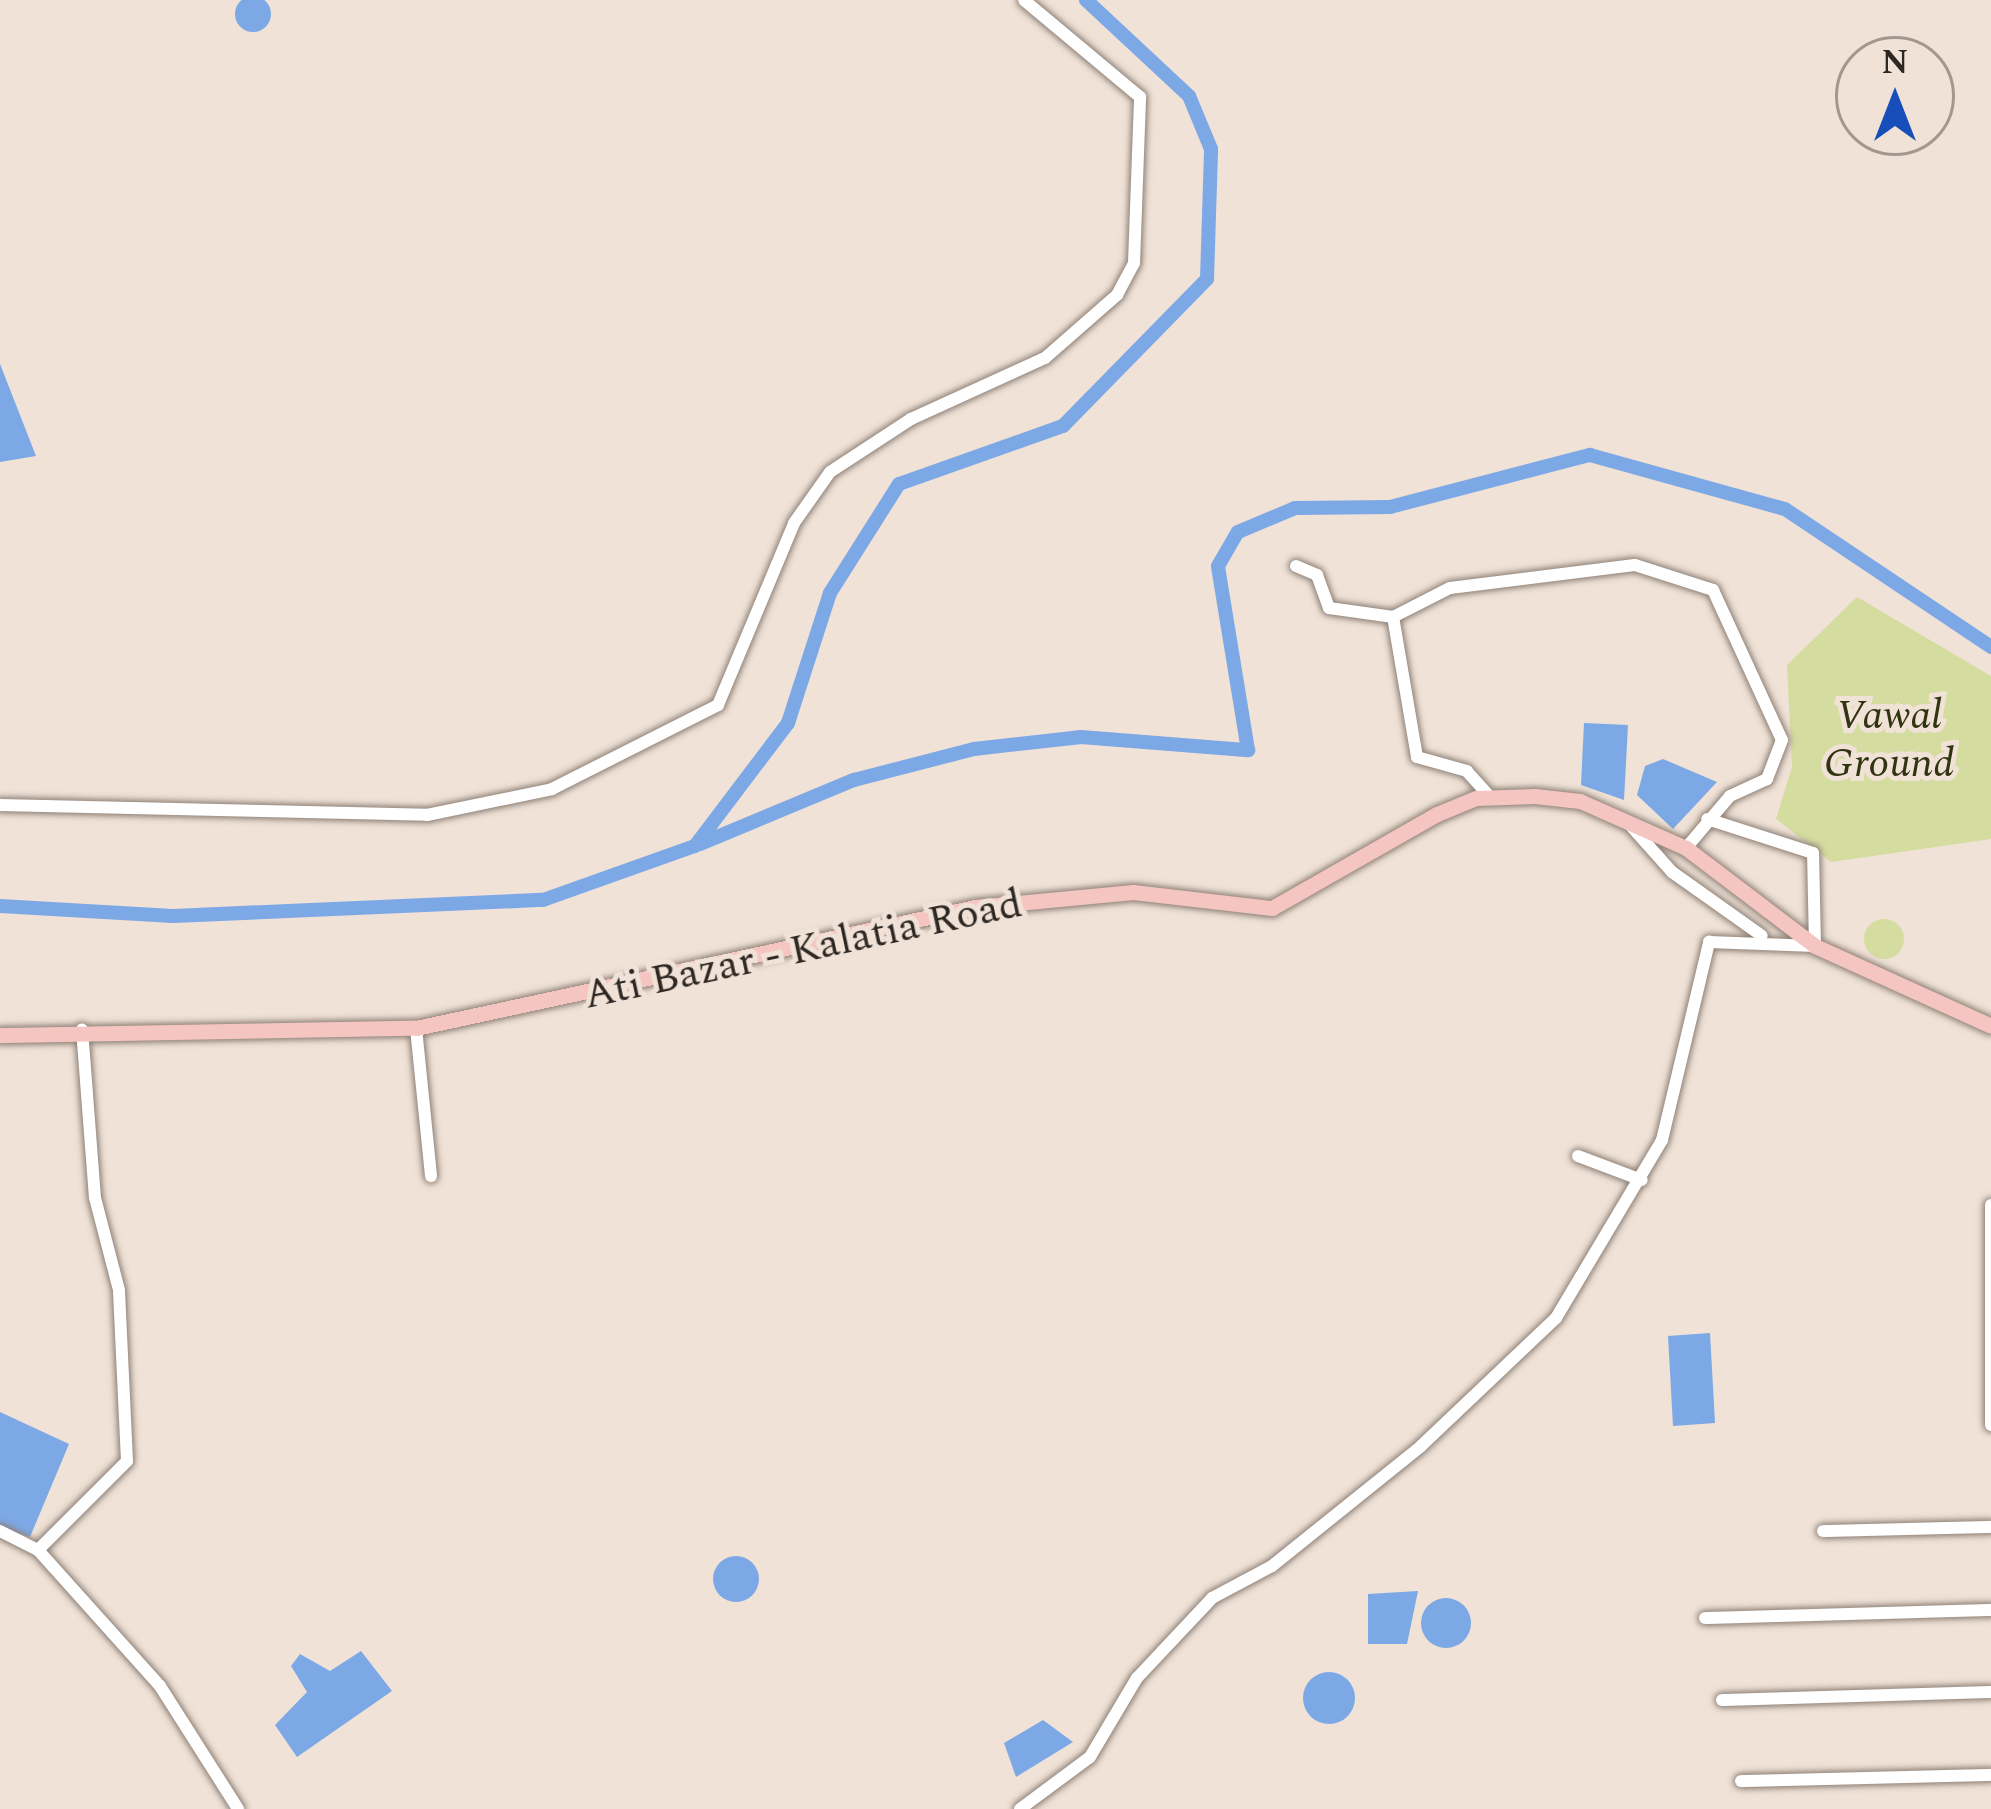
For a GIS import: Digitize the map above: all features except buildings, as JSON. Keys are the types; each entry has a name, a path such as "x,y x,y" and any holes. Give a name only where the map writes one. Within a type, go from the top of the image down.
{"main road":[{"name":"Ati Bazar - Kalatia Road","path":"0,1035 82,1029 416,1028 975,907 1133,892 1272,908 1437,814 1492,798 1580,801 1623,817 1686,848 1703,868 1815,946"},
{"path":"1815,946 1991,1026"}],"street":[{"path":"0,805 427,815 552,789 718,705 794,523 830,472 911,419 1045,358 1117,295 1134,262 1140,97 1024,0"},
{"path":"1296,566 1317,575 1329,608 1393,617 1450,588 1527,573 1635,565 1713,590 1782,740 1767,779 1707,819 1686,848"},
{"path":"1393,617 1417,757 1467,770 1492,798"},
{"path":"1623,817 1672,872 1738,923 1771,940"},
{"path":"1028,1807 1090,1757 1137,1678 1212,1598 1272,1566 1506,1376 1642,1180 1662,1140 1709,942 1771,940 1815,946 1813,853 1707,819"},
{"path":"416,1028 431,1176"},
{"path":"38,1550 127,1461 119,1290 95,1198 82,1029"},
{"path":"1578,1156 1642,1180"},
{"path":"1991,1205 1991,1425"},
{"path":"1823,1532 1991,1527"},
{"path":"0,1531 38,1550 160,1686 238,1809"},
{"path":"1706,1618 1991,1610"},
{"path":"1722,1700 1991,1692"},
{"path":"1741,1781 1991,1775"}],"green space":[{"name":"Vawal Ground","path":"1857,597 1991,676 1991,839 1831,862 1776,819 1792,767 1787,665"},
{"path":"1884,919 1898,925 1904,939 1898,953 1884,959 1870,953 1864,939 1870,925"}],"water":[{"path":"253,-4 266,1 271,14 266,27 253,32 240,27 235,14 240,1"},
{"path":"0,364 36,456 0,462"},
{"path":"1584,723 1628,725 1624,800 1581,785"},
{"path":"1663,759 1717,782 1673,829 1637,795 1645,766"},
{"path":"1710,1333 1715,1423 1673,1426 1668,1336"},
{"path":"0,1412 69,1444 30,1537 0,1527"},
{"path":"736,1556 752,1563 759,1579 752,1595 736,1602 720,1595 713,1579 720,1563"},
{"path":"1418,1591 1407,1644 1368,1644 1368,1594"},
{"path":"1446,1598 1464,1605 1471,1623 1464,1641 1446,1648 1428,1641 1421,1623 1428,1605"},
{"path":"361,1651 392,1691 297,1757 275,1725 307,1692 291,1666 300,1654 330,1671"},
{"path":"1329,1672 1348,1679 1355,1698 1348,1717 1329,1724 1310,1717 1303,1698 1310,1679"},
{"path":"1043,1720 1073,1742 1016,1777 1004,1743"}],"waterway":[{"path":"0,906 173,916 543,900 695,846 788,723 830,593 899,484 1063,426 1207,279 1211,149 1189,96 1086,0"},
{"path":"700,844 854,780 974,749 1081,737 1248,750 1218,566 1238,532 1295,508 1390,507 1590,455 1785,509 1991,647"}]}
